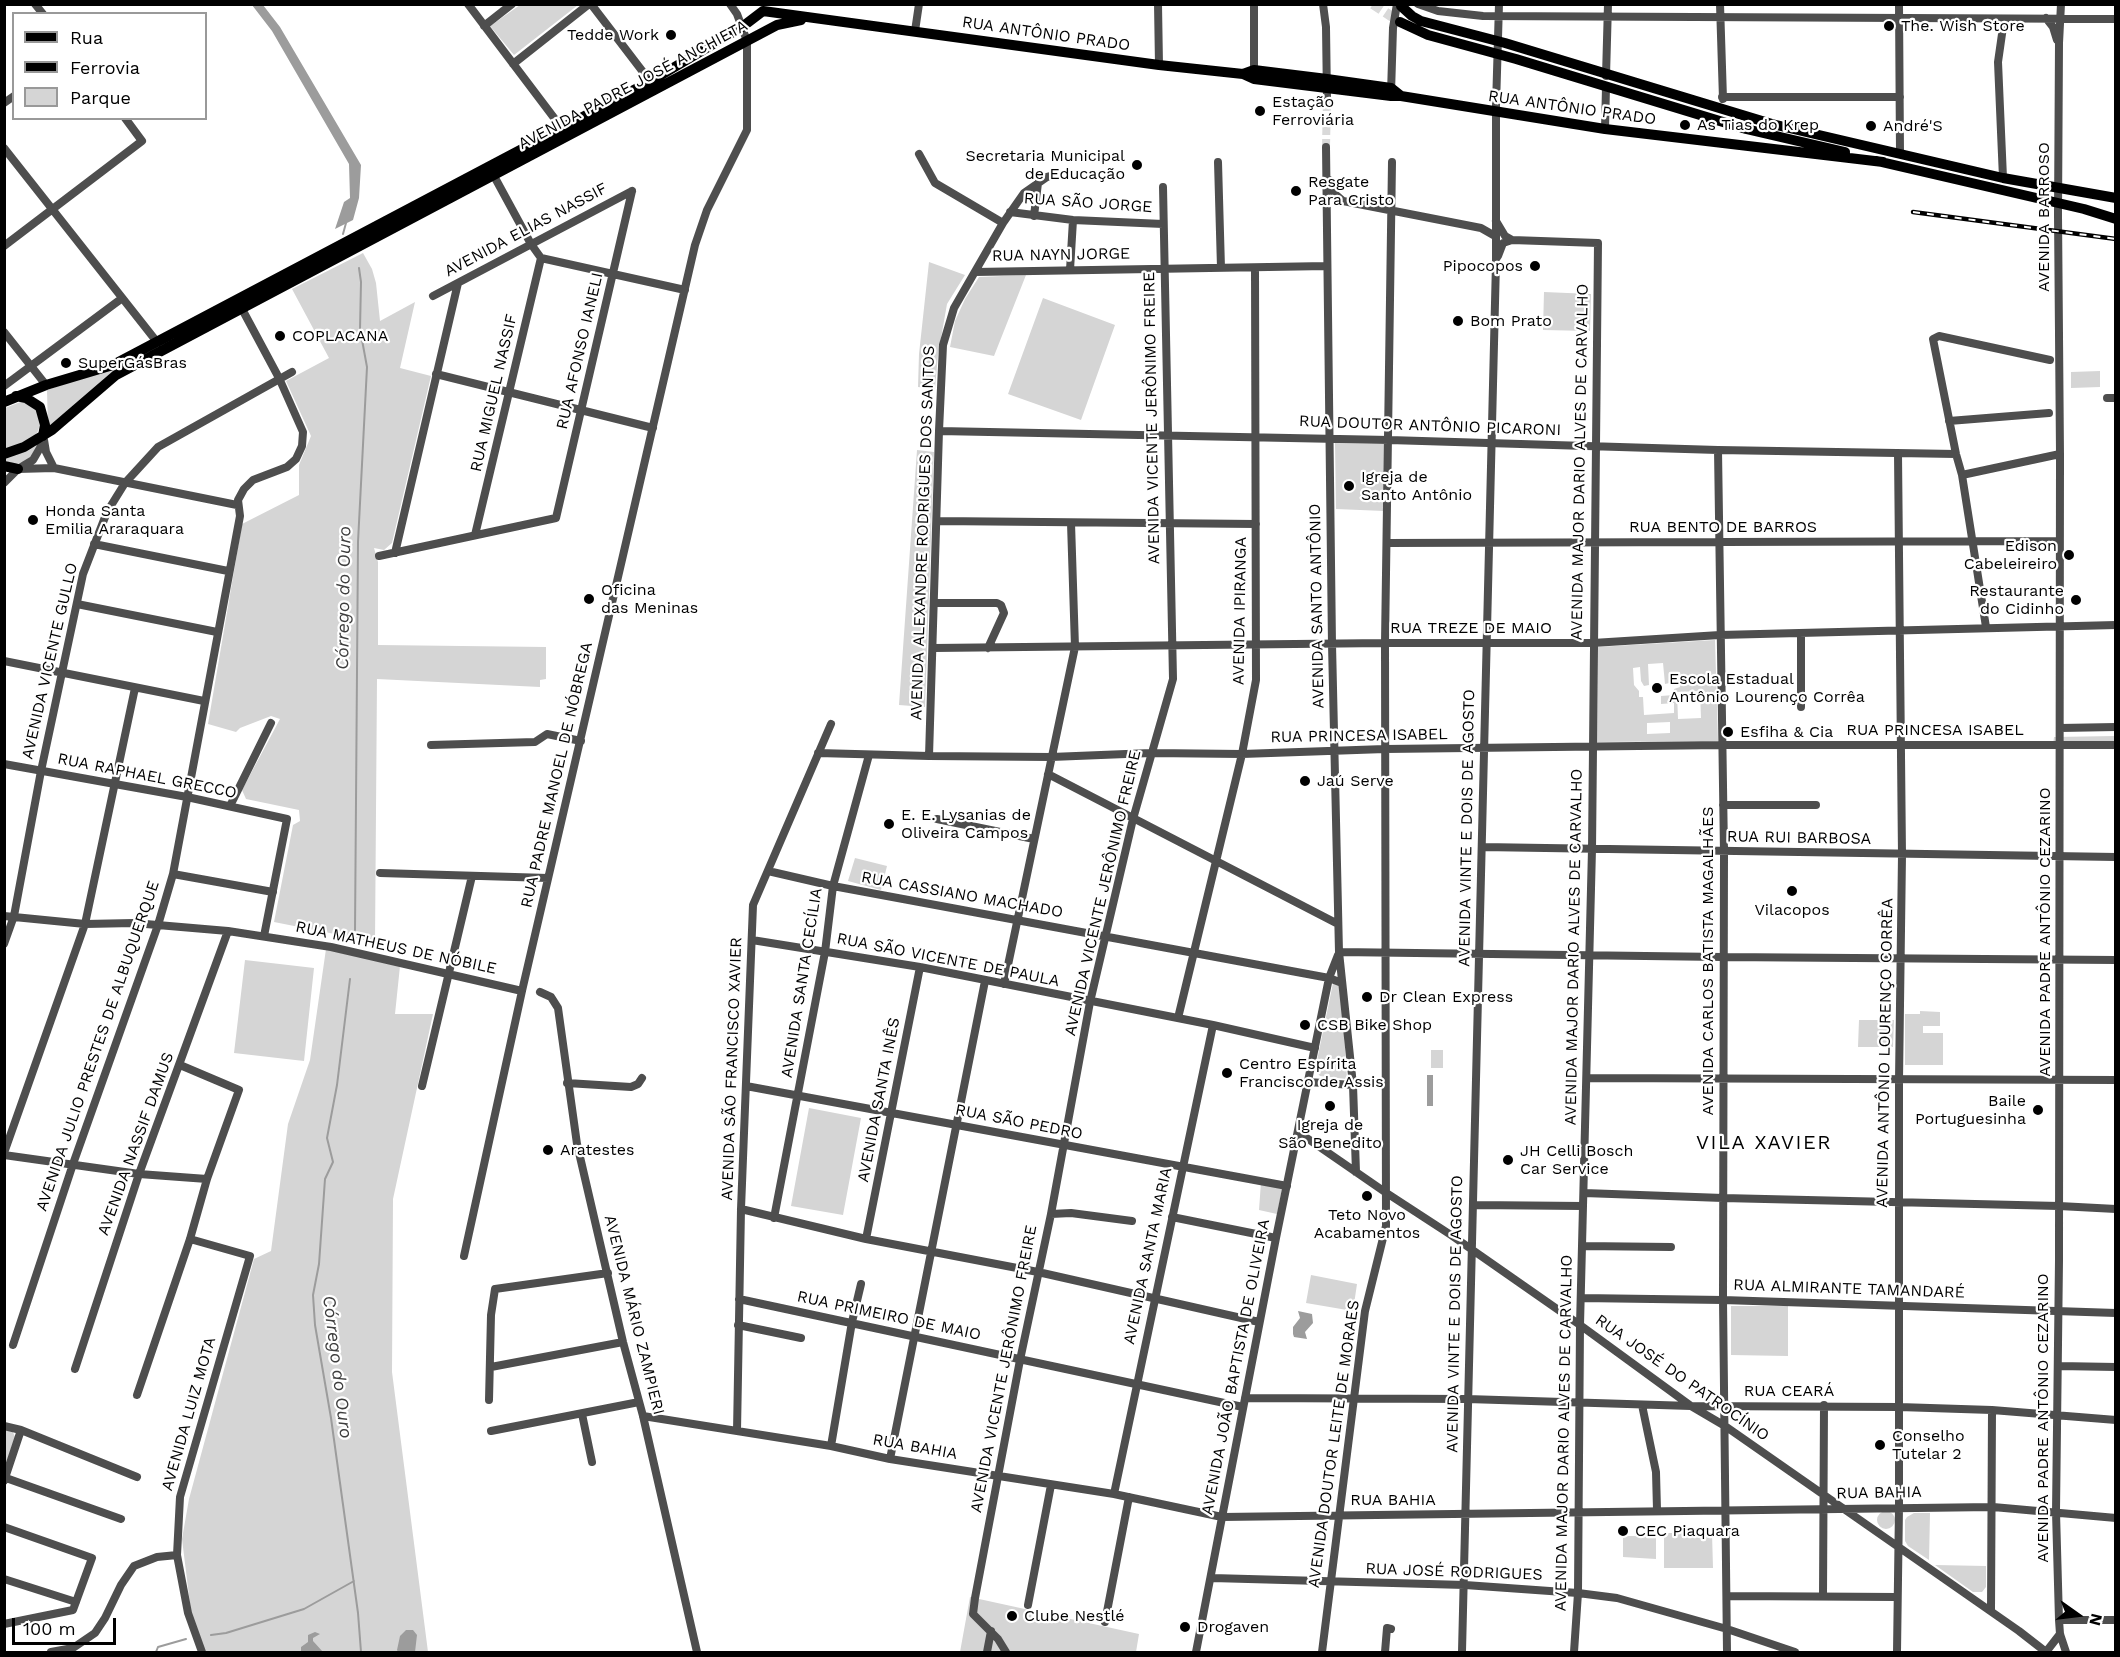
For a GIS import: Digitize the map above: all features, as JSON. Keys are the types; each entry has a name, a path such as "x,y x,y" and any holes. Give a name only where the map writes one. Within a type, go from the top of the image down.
{"main road":[{"path":"1399,5 1421,21 1504,43 1746,129 2084,209 2115,219"},
{"name":"AVENIDA PADRE JOSÉ ANCHIETA","path":"653,85 742,27 766,8 810,18"},
{"name":"AVENIDA PADRE JOSÉ ANCHIETA","path":"4,402 46,385 113,365 565,133 653,85 777,25 810,18"},
{"name":"RUA ANTÔNIO PRADO","path":"810,18 1159,65 1250,74 1327,89 1394,93 1605,129 1883,162"},
{"path":"1400,22 1428,35 1731,113 2002,178 2115,198"},
{"name":"AVENIDA PADRE JOSÉ ANCHIETA","path":"4,454 24,447 43,436 117,375 494,176 565,133"},
{"path":"43,436 46,385"},
{"path":"16,396 36,403 43,413"},
{"path":"4,466 18,469"}],"street":[{"path":"468,4 565,133"},
{"path":"484,26 512,4"},
{"path":"513,64 590,4 653,85"},
{"path":"730,4 737,14"},
{"path":"737,4 737,14"},
{"path":"915,31 919,4"},
{"path":"1158,4 1159,65"},
{"path":"1250,74 1254,4"},
{"path":"1323,4 1326,27 1327,89"},
{"path":"1418,4 1422,7 1457,15 1899,20 2115,19"},
{"name":"AVENIDA VINTE E DOIS DE AGOSTO","path":"1462,1653 1496,262 1496,106 1499,4"},
{"path":"1605,129 1608,4"},
{"path":"1720,4 1722,97 1731,113"},
{"path":"1899,4 1900,153"},
{"name":"AVENIDA BARROSO","path":"2059,391 2061,4"},
{"path":"1394,93 1393,28 1399,5"},
{"name":"RUA PADRE MANOEL DE NÓBREGA","path":"464,1256 522,991 695,245 707,210 747,130 747,41 737,14"},
{"name":"AVENIDA BARROSO","path":"2046,18 2053,27 2059,43"},
{"path":"2002,178 1998,62 2004,20"},
{"path":"1722,97 1900,97"},
{"path":"4,246 142,141 126,120"},
{"name":"AVENIDA SANTO ANTÔNIO","path":"1326,147 1338,924 1353,1085 1356,1172"},
{"path":"4,148 157,342"},
{"path":"919,154 935,183 1003,223"},
{"path":"1218,162 1221,268"},
{"name":"AVENIDA DOUTOR LEITE DE MORAES","path":"1322,1653 1365,1311 1386,1226 1385,643 1392,162"},
{"name":"AVENIDA ALEXANDRE RODRIGUES DOS SANTOS","path":"929,756 943,345 954,308 1010,212 1024,193 1047,177 1059,174"},
{"path":"1327,174 1335,194 1343,201"},
{"path":"494,176 541,258 685,290"},
{"path":"1034,216 1038,183"},
{"name":"AVENIDA VICENTE JERÔNIMO FREIRE","path":"991,1631 973,1614 1020,1360 1051,1214 1090,1002 1133,819 1173,679 1162,188"},
{"name":"AVENIDA ELIAS NASSIF","path":"433,296 632,191"},
{"name":"RUA AFONSO IANELI","path":"475,535 556,518 632,191"},
{"path":"1327,206 1332,202 1343,201 1481,228 1495,236"},
{"name":"RUA SÃO JORGE","path":"1010,212 1073,220 1163,224"},
{"path":"1070,270 1073,220"},
{"path":"1481,228 1496,221 1505,236 1512,240"},
{"path":"1496,262 1503,243 1512,240"},
{"name":"AVENIDA MAJOR DARIO ALVES DE CARVALHO","path":"1512,240 1598,243 1592,849 1580,1325 1578,1593 1574,1653"},
{"name":"RUA MIGUEL NASSIF","path":"475,535 541,258"},
{"name":"RUA NAYN JORGE","path":"975,272 1327,266"},
{"name":"AVENIDA IPIRANGA","path":"1178,1018 1242,754 1256,680 1255,268"},
{"path":"395,553 458,283"},
{"path":"4,386 121,299"},
{"path":"18,469 54,468 237,505 240,494 253,480 288,467 296,459 300,453 303,432 279,378 242,309"},
{"path":"4,332 46,385"},
{"path":"1986,627 1962,475 1933,339 1939,336 2050,360"},
{"name":"AVENIDA VICENTE GULLO","path":"4,944 82,574 107,512 125,483 158,447 292,372"},
{"path":"436,374 653,429"},
{"name":"AVENIDA PADRE ANTÔNIO CEZARINO","path":"2059,391 2060,1080 2056,1512 2058,1620 2066,1653"},
{"path":"1949,421 2049,414"},
{"name":"RUA DOUTOR ANTÔNIO PICARONI","path":"939,430 1956,454"},
{"path":"43,436 46,452 54,468"},
{"path":"4,483 18,469 33,460 43,436"},
{"name":"AVENIDA CARLOS BATISTA MAGALHÃES","path":"1718,450 1724,852 1723,1300 1727,1653"},
{"name":"AVENIDA ANTÔNIO LOURENÇO CORRÊA","path":"1897,1653 1902,855 1898,454"},
{"path":"1962,475 2060,454"},
{"name":"AVENIDA JULIO PRESTES DE ALBUQUERQUE","path":"13,1345 72,1164 158,925 173,874 240,516 237,505"},
{"path":"937,521 1256,524"},
{"path":"1004,984 1075,647 1071,523"},
{"path":"379,556 475,535"},
{"name":"RUA BENTO DE BARROS","path":"1387,543 2060,541"},
{"path":"94,543 228,571"},
{"path":"934,603 996,603 1001,605 1004,613 988,648"},
{"path":"77,604 217,632"},
{"name":"RUA TREZE DE MAIO","path":"934,648 1593,643 1720,635 1986,627 2115,626"},
{"path":"1801,633 1801,706"},
{"path":"4,661 204,701"},
{"path":"135,688 85,924 4,1154 139,1174 207,1179"},
{"path":"230,806 270,723"},
{"name":"AVENIDA SÃO FRANCISCO XAVIER","path":"736,1431 741,1209 753,905 831,724"},
{"path":"2060,728 2115,727"},
{"path":"431,745 535,742 547,734 581,741"},
{"name":"RUA PRINCESA ISABEL","path":"819,753 1052,757 1151,753 1242,754 1385,749 1723,745 2115,745"},
{"name":"AVENIDA SANTA CECÍLIA","path":"774,1218 825,952 833,886 869,755"},
{"name":"RUA RAPHAEL GRECCO","path":"4,764 115,786 187,797 284,818 288,821 273,892"},
{"path":"1048,774 1338,924"},
{"path":"1723,805 1816,805"},
{"path":"937,819 1034,839"},
{"name":"RUA RUI BARBOSA","path":"1482,847 2115,857"},
{"name":"RUA CASSIANO MACHADO","path":"768,871 833,886 1329,978 1342,983"},
{"path":"380,873 548,878"},
{"path":"173,874 273,892 264,936"},
{"path":"422,1086 472,876"},
{"name":"RUA MATHEUS DE NÓBILE","path":"9,916 85,924 158,925 264,936 332,947 522,991"},
{"name":"AVENIDA NASSIF DAMUS","path":"75,1369 139,1174 228,931"},
{"name":"RUA SÃO VICENTE DE PAULA","path":"752,940 920,967 1213,1025 1315,1048"},
{"path":"1339,952 2115,960"},
{"name":"AVENIDA JOÃO BAPTISTA DE OLIVEIRA","path":"1196,1653 1259,1322 1329,978 1339,952"},
{"name":"AVENIDA SANTA INÊS","path":"866,1239 920,967"},
{"path":"890,1459 985,981"},
{"name":"AVENIDA MÁRIO ZAMPIERI","path":"540,992 551,997 558,1008 577,1144 623,1342 643,1416 697,1653"},
{"name":"AVENIDA SANTA MARIA","path":"1114,1494 1213,1025"},
{"path":"137,1395 190,1239 207,1179 239,1090 180,1065"},
{"path":"567,1083 631,1087 638,1084 642,1078"},
{"path":"1587,1078 2115,1080"},
{"path":"1308,1082 1353,1085"},
{"name":"RUA SÃO PEDRO","path":"746,1086 1287,1186"},
{"name":"RUA JOSÉ DO PATROCÍNIO","path":"1298,1132 1471,1249 1691,1406 1725,1426 1991,1611 2046,1652"},
{"path":"1584,1193 2115,1209"},
{"path":"1053,1202 1071,1213"},
{"path":"1473,1205 1583,1206"},
{"path":"741,1209 866,1239 1038,1272 1259,1322"},
{"path":"1051,1214 1071,1213 1132,1221"},
{"path":"1172,1217 1276,1238"},
{"name":"AVENIDA LUIZ MOTA","path":"190,1239 250,1256 180,1497 177,1555 188,1613 202,1653"},
{"path":"1582,1245 1671,1247"},
{"path":"489,1400 491,1315 495,1289 608,1273"},
{"path":"831,1446 852,1322 861,1284"},
{"name":"RUA ALMIRANTE TAMANDARÉ","path":"1581,1298 1723,1300 2115,1313"},
{"name":"RUA PRIMEIRO DE MAIO","path":"739,1299 914,1335 1020,1360 1244,1402"},
{"path":"738,1325 801,1338"},
{"path":"491,1367 623,1342"},
{"path":"2058,1366 2115,1367"},
{"name":"RUA CEARÁ","path":"1244,1402 1467,1399 1691,1406 1824,1405 1992,1410 2115,1420"},
{"path":"491,1431 639,1402"},
{"path":"1642,1405 1656,1473 1657,1510"},
{"path":"1822,1596 1824,1405"},
{"path":"1991,1611 1992,1410"},
{"path":"582,1414 592,1462"},
{"name":"RUA BAHIA","path":"643,1416 831,1446 890,1459 1114,1494 1222,1517 1993,1507 2115,1518"},
{"path":"4,1426 21,1430 137,1478"},
{"path":"21,1430 5,1480 121,1518"},
{"path":"1028,1605 1051,1485"},
{"path":"1105,1622 1129,1497"},
{"path":"4,1527 92,1558 73,1610 4,1624"},
{"path":"51,1653 73,1648 95,1633 105,1618 120,1585 134,1566 157,1557 177,1555"},
{"name":"RUA JOSÉ RODRIGUES","path":"1212,1578 1465,1586 1578,1593 1617,1598 1727,1629 1795,1653"},
{"path":"4,1579 76,1602"},
{"path":"1728,1596 1897,1597"},
{"path":"2058,1620 2115,1620"},
{"path":"1385,1653 1387,1628 1391,1629"},
{"path":"987,1653 991,1631"},
{"path":"991,1631 1006,1653"},
{"path":"2040,1653 2046,1652 2060,1634"}],"green space":[{"path":"520,5 578,5 514,55 490,26"},
{"path":"363,253 372,269 376,283 380,321 415,302 400,368 431,376 392,543 384,550 374,548 378,562 378,645 546,647 546,679 540,680 540,687 377,679 375,942 274,922 293,825 300,821 299,810 246,799 242,790 280,719 271,716 240,728 236,732 208,724 242,524 299,495 299,465 311,436 286,381 329,358 292,289"},
{"path":"929,262 965,275 947,304 935,389 918,387 919,354"},
{"path":"1026,275 994,356 950,347 955,321 979,277"},
{"path":"1544,292 1591,294 1590,331 1543,330"},
{"path":"1043,298 1115,325 1081,420 1008,394"},
{"path":"121,365 125,368 48,429 47,390"},
{"path":"2100,371 2100,387 2071,388 2071,372"},
{"path":"23,401 37,410 40,424 38,431 34,437 5,450 5,408"},
{"path":"1335,443 1385,444 1384,511 1336,509"},
{"path":"38,445 31,457 24,462 15,464 4,459"},
{"path":"917,450 934,452 925,707 899,705"},
{"path":"1715,640 1718,741 1597,742 1598,647","holes":["1663,663 1665,684 1678,681 1680,687 1674,689 1674,695 1661,696 1661,704 1674,703 1674,713 1644,715 1643,697 1639,697 1639,691 1634,685 1633,668 1640,667 1641,681 1644,686 1649,685 1648,664","1700,691 1701,718 1678,719 1677,692","1670,722 1670,733 1647,734 1647,723"]},
{"path":"2115,736 2115,746 2053,745 2054,737"},
{"path":"855,858 887,866 881,890 848,881"},
{"path":"326,949 400,966 395,1014 433,1014 393,1199 392,1372 428,1652 205,1652 191,1612 182,1539 189,1499 254,1259 271,1251 288,1124 310,1060"},
{"path":"245,960 314,968 304,1061 234,1053"},
{"path":"1333,983 1341,985 1347,1079 1320,1076 1315,1070"},
{"path":"1920,1011 1940,1012 1940,1026 1923,1026 1923,1033 1943,1033 1943,1065 1905,1065 1905,1014 1920,1014"},
{"path":"1859,1020 1894,1020 1893,1047 1858,1047"},
{"path":"1431,1050 1443,1050 1443,1068 1431,1068"},
{"path":"809,1108 861,1118 843,1215 791,1206"},
{"path":"1261,1182 1282,1189 1277,1214 1259,1210"},
{"path":"1311,1275 1357,1284 1353,1311 1306,1303"},
{"path":"1731,1306 1788,1306 1788,1356 1731,1355"},
{"path":"5,1428 12,1430 15,1437 5,1467"},
{"path":"1886,1511 1892,1514 1895,1520 1892,1526 1886,1529 1880,1526 1877,1520 1880,1514"},
{"path":"1914,1513 1930,1513 1929,1560 1908,1546 1905,1541 1905,1520"},
{"path":"1664,1533 1712,1533 1713,1568 1664,1568"},
{"path":"1623,1536 1656,1536 1656,1559 1623,1557"},
{"path":"1935,1565 1986,1566 1986,1587 1982,1592 1973,1592"},
{"name":"Clube Nestlé","path":"970,1597 1139,1634 1136,1652 960,1652"}],"shaded area":[{"path":"252,5 263,5 280,27 361,165 359,198 353,220 335,229 344,202 350,198 349,164 272,31"},
{"path":"1427,1075 1433,1075 1433,1106 1427,1106"},
{"path":"1298,1311 1312,1314 1313,1323 1305,1332 1307,1339 1294,1337 1293,1334 1293,1327 1300,1318"},
{"path":"406,1630 413,1630 417,1635 415,1652 398,1652 397,1650 400,1636"},
{"path":"315,1632 320,1634 313,1638 313,1641 323,1652 301,1652 301,1647 308,1642 308,1635"}],"waterway":[{"path":"343,234 346,223"},
{"name":"Córrego do Ouro","path":"355,930 358,542 367,367 360,329 359,268"},
{"name":"Córrego do Ouro","path":"350,979 337,1085 327,1138 333,1162 325,1179 319,1264 313,1295 315,1325 331,1418 358,1613 361,1652"},
{"path":"211,1635 226,1633 304,1609 354,1581"},
{"path":"156,1652 158,1647 186,1639"}],"tunnel":[{"path":"1373,4 1400,22"},
{"path":"1326,147 1327,99"}],"railway":[{"path":"1913,212 2116,239"}],"place":[{"name":"The. Wish Store","path":"1889,26"},
{"name":"Tedde Work","path":"671,35"},
{"name":"Estação Ferroviária","path":"1260,111"},
{"name":"As Tias do Krep","path":"1685,125"},
{"name":"André'S","path":"1871,126"},
{"name":"Secretaria Municipal de Educação","path":"1137,165"},
{"name":"Resgate Para Cristo","path":"1296,191"},
{"name":"Pipocopos","path":"1535,266"},
{"name":"Bom Prato","path":"1458,321"},
{"name":"COPLACANA","path":"280,336"},
{"name":"SuperGásBras","path":"66,363"},
{"name":"Igreja de Santo Antônio","path":"1349,486"},
{"name":"Honda Santa Emilia Araraquara","path":"33,520"},
{"name":"Edison Cabeleireiro","path":"2069,555"},
{"name":"Oficina das Meninas","path":"589,599"},
{"name":"Restaurante do Cidinho","path":"2076,600"},
{"name":"Escola Estadual Antônio Lourenço Corrêa","path":"1657,688"},
{"name":"Esfiha & Cia","path":"1728,732"},
{"name":"Jaú Serve","path":"1305,781"},
{"name":"E. E. Lysanias de Oliveira Campos","path":"889,824"},
{"name":"Vilacopos","path":"1792,891"},
{"name":"Dr Clean Express","path":"1367,997"},
{"name":"CSB Bike Shop","path":"1305,1025"},
{"name":"Centro Espírita Francisco de Assis","path":"1227,1073"},
{"name":"Igreja de São Benedito","path":"1330,1106"},
{"name":"Baile Portuguesinha","path":"2038,1110"},
{"name":"Aratestes","path":"548,1150"},
{"name":"JH Celli Bosch Car Service","path":"1508,1160"},
{"name":"Teto Novo Acabamentos","path":"1367,1196"},
{"name":"Conselho Tutelar 2","path":"1880,1445"},
{"name":"CEC Piaquara","path":"1623,1531"},
{"name":"Clube Nestlé","path":"1012,1616"},
{"name":"Drogaven","path":"1185,1627"}],"district":[{"name":"VILA XAVIER","path":"1764,1143"}]}
